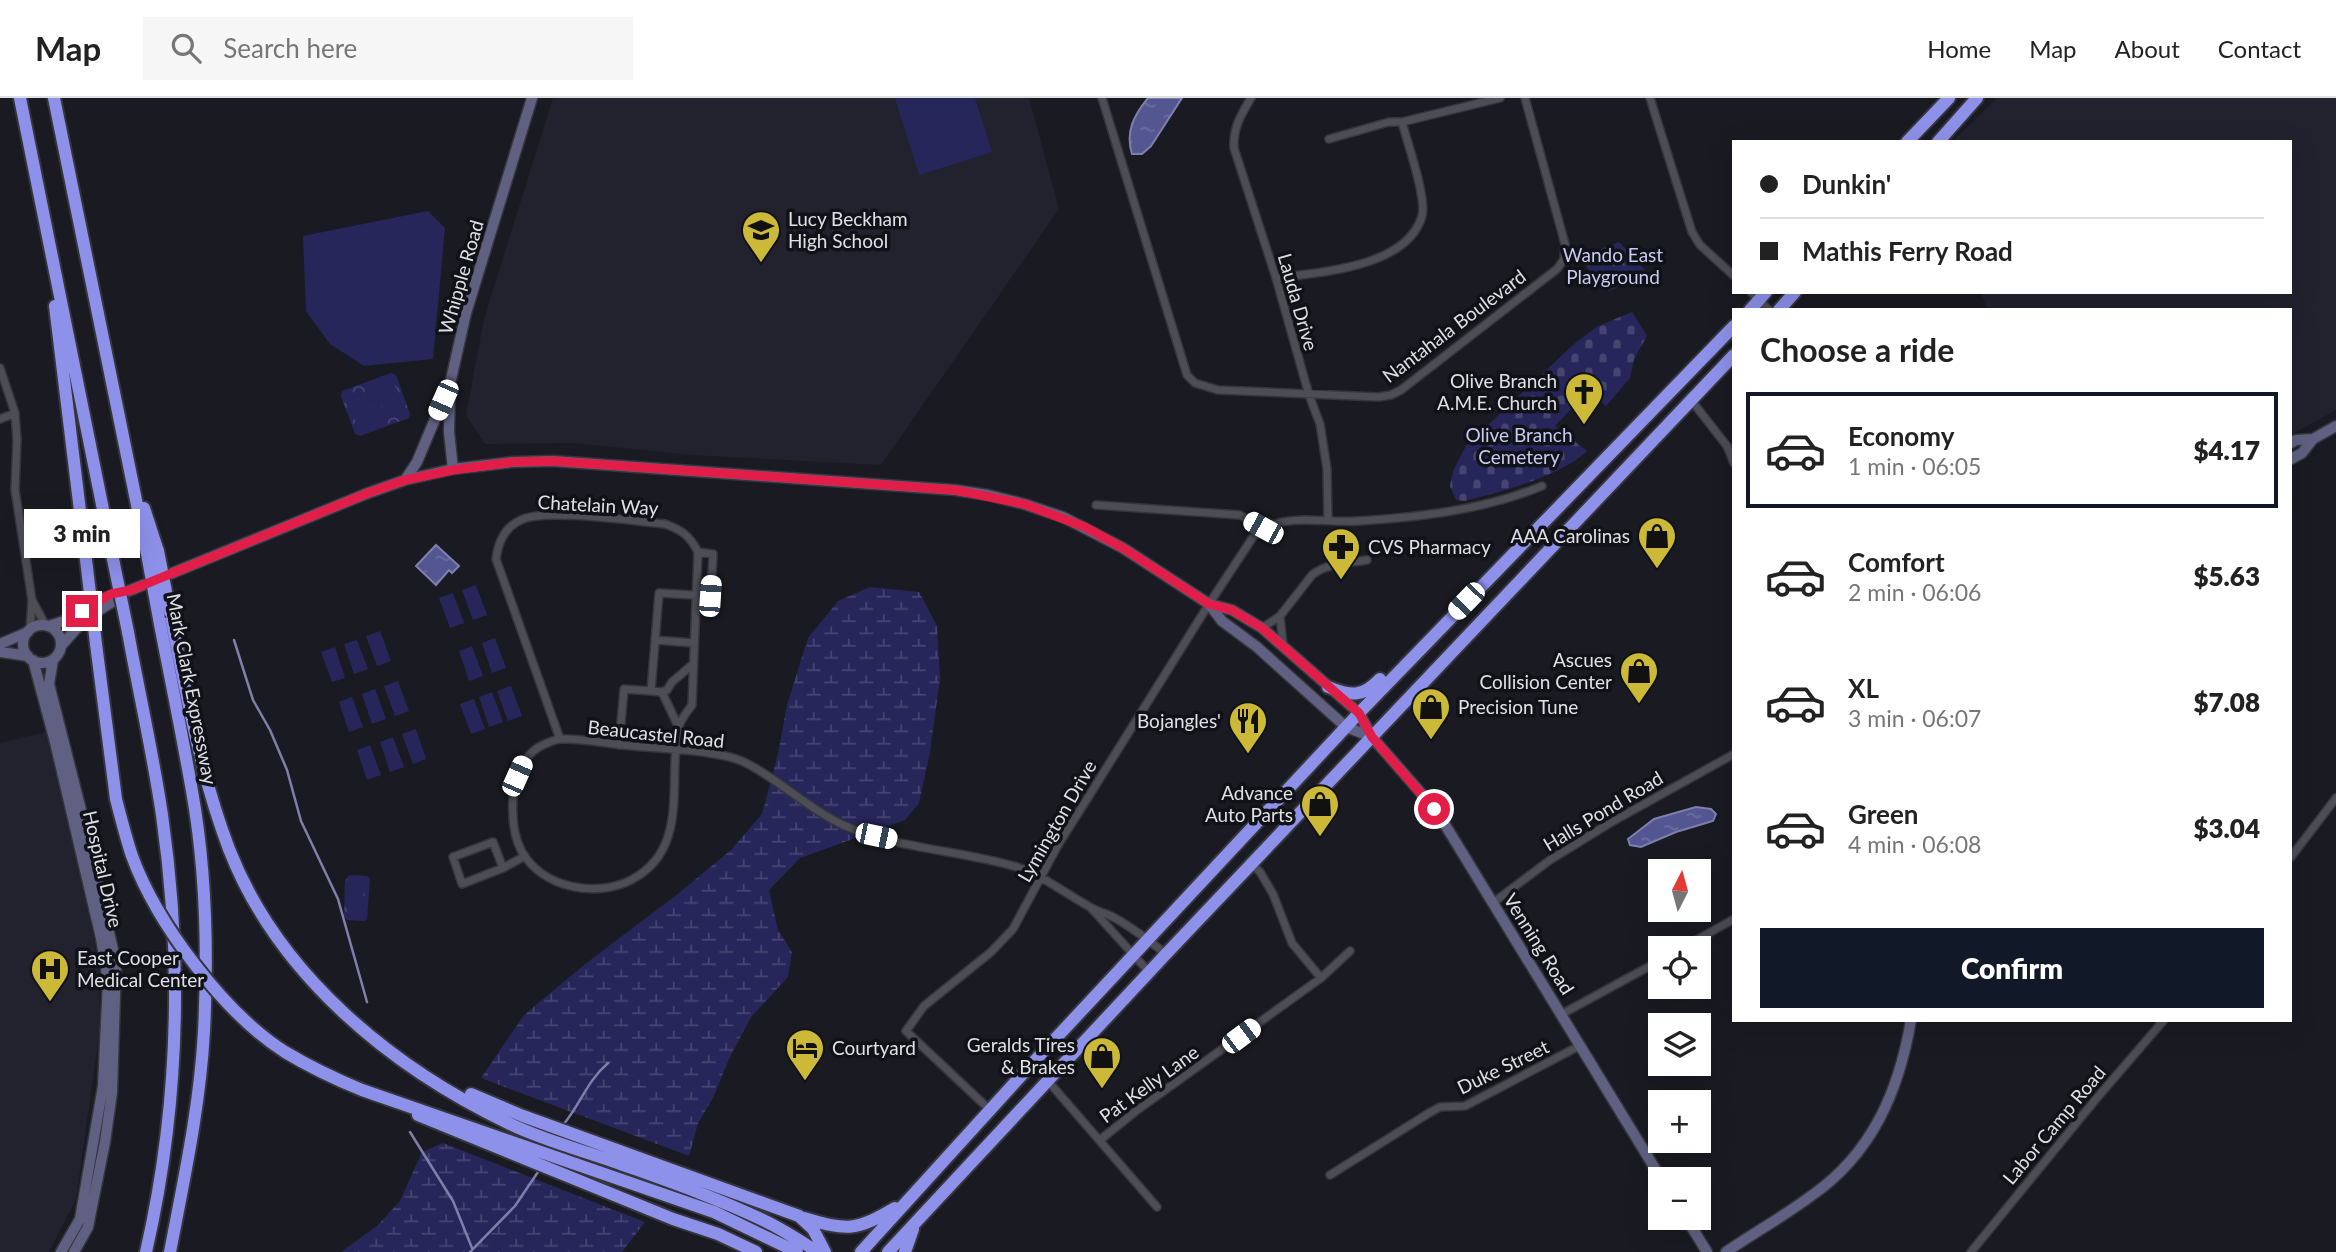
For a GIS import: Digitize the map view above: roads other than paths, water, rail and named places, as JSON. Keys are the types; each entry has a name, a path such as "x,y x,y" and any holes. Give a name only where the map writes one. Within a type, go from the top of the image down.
{"highway":[{"path":"20,98 162,814 176,957 175,1033 170,1117 146,1252"},
{"name":"Mark Clark Expressway","path":"54,98 119,426 152,553 165,616 200,858 204,927 202,1056 194,1127 170,1252"},
{"path":"1909,140 1949,98"},
{"path":"1940,140 1977,98"},
{"path":"43,208 116,799 133,857 158,910 192,963 238,1013 283,1050 321,1073 434,1123 673,1219 718,1234 756,1252"},
{"path":"1781,308 1794,294"},
{"path":"861,1252 1147,939 1359,713 1732,328"},
{"path":"888,1252 1149,972 1732,357"},
{"path":"165,616 202,764 230,852 251,895 287,949 325,995 394,1056 512,1125 686,1195 797,1252"},
{"path":"1328,687 1341,692 1364,693 1371,690 1396,663 1408,662"},
{"path":"435,1082 826,1225 852,1228 877,1219 905,1203"},
{"path":"368,1092 766,1222 818,1252"},
{"path":"799,1216 813,1229 825,1252"},
{"path":"905,1252 916,1222"}],"main road":[{"name":"Whipple Road","path":"453,470 449,432 450,384 466,313 532,98"},
{"path":"405,480 417,462 450,384"},
{"path":"2292,458 2302,453 2313,439 2336,426"},
{"path":"2292,442 2313,439"},
{"path":"0,644 29,630 67,620 98,600 131,590 303,518 405,480 513,462 579,462 955,490 1024,504 1085,527 1123,548 1209,604 1232,610 1262,628 1359,713"},
{"path":"0,652 30,658 39,663 53,660 61,646 85,619 131,590"},
{"path":"1209,604 1222,621 1257,648 1346,727 1372,737"},
{"path":"47,626 60,636 61,646"},
{"path":"29,630 23,643 30,658"},
{"name":"Hospital Drive","path":"30,658 55,742 101,938 108,982 103,1086 79,1219 61,1252"},
{"name":"Hospital Drive","path":"53,660 48,684 98,880 116,963 117,982 112,1092 105,1143 88,1227 74,1252"},
{"name":"Venning Road","path":"1359,713 1372,737 1434,809 1494,902 1654,1167"},
{"path":"1726,1252 1813,1195 1851,1162 1872,1135 1899,1074 1911,1022"},
{"path":"1693,1230 1707,1252"}],"street":[{"name":"Nantahala Boulevard","path":"1102,98 1187,375 1206,388 1378,397 1391,395 1557,270 1564,259 1565,244 1525,98"},
{"name":"Lauda Drive","path":"1251,98 1238,120 1234,148 1320,424 1325,458 1328,520"},
{"path":"1329,139 1390,122 1402,122 1500,98"},
{"path":"1650,98 1692,232 1700,245 1732,274"},
{"path":"1276,278 1353,267 1376,260 1407,239 1422,215 1423,200 1402,122"},
{"path":"0,369 15,413 18,440 15,490 32,600 29,630"},
{"path":"1691,400 1727,446 1732,458"},
{"path":"0,419 15,413"},
{"path":"1209,604 1253,537 1263,528 1291,519 1354,521 1428,514 1506,499 1542,486"},
{"path":"1096,505 1240,515 1263,528"},
{"name":"Chatelain Way","path":"560,739 496,559 498,546 505,533 523,518 548,514 665,524 691,537 698,552 713,554 710,596 696,595"},
{"path":"678,726 692,705 698,552"},
{"path":"1262,628 1280,616 1318,570 1327,566 1367,560"},
{"path":"651,691 659,593 696,595"},
{"path":"32,600 47,626"},
{"name":"Lymington Drive","path":"990,1110 906,1031 924,1006 1006,939 1040,877 1209,604"},
{"path":"1280,616 1283,645"},
{"path":"655,640 694,643"},
{"path":"619,745 624,689 662,692 694,664"},
{"path":"560,739 533,750 523,762 513,790 516,837 526,856 543,873 558,882 587,890 622,885 646,872 657,860 670,833 678,726 662,692"},
{"name":"Beaucastel Road","path":"560,739 725,755 744,763 842,824 876,836 1017,867 1040,877 1092,908 1111,916 1166,954"},
{"name":"Halls Pond Road","path":"1494,902 1550,860 1732,755"},
{"path":"2292,856 2336,798"},
{"path":"503,868 493,842 453,858 462,884 503,868 526,856"},
{"path":"1251,864 1273,894 1292,943 1321,978"},
{"name":"Beaucastel Road","path":"1092,908 1149,972"},
{"path":"1704,936 1732,920"},
{"name":"Pat Kelly Lane","path":"1100,1140 1136,1111 1321,978 1350,951"},
{"path":"1562,1014 1648,967"},
{"name":"Labor Camp Road","path":"1970,1252 2162,1022"},
{"name":"Duke Street","path":"1329,1175 1429,1112 1440,1107 1465,1106 1581,1045"},
{"path":"1048,1081 1157,1207"}],"water":[{"path":"1148,98 1182,98 1151,146 1142,154 1132,154 1132,124"},
{"path":"436,545 459,566 452,573 449,570 436,585 416,566"},
{"path":"1696,807 1711,809 1716,814 1713,821 1676,832 1641,847 1630,845 1628,839 1654,819"}],"waterway":[{"path":"234,640 253,700 270,730 287,770 301,821 338,899 367,1002"},
{"path":"563,1125 595,1077 608,1063"},
{"path":"410,1132 453,1201 472,1248"},
{"path":"470,1252 515,1206 540,1169"}],"place":[{"name":"Lucy Beckham High School","path":"761,264"},
{"name":"Olive Branch A.M.E. Church","path":"1584,426"},
{"name":"AAA Carolinas","path":"1657,570"},
{"name":"CVS Pharmacy","path":"1341,581"},
{"name":"Ascues Collision Center","path":"1639,705"},
{"name":"Precision Tune","path":"1431,741"},
{"name":"Bojangles'","path":"1248,755"},
{"name":"Advance Auto Parts","path":"1320,838"},
{"name":"East Cooper Medical Center","path":"50,1003"},
{"name":"Courtyard","path":"805,1082"},
{"name":"Geralds Tires & Brakes","path":"1102,1090"}],"park label":[{"name":"Wando East Playground","path":"1613,266"},
{"name":"Olive Branch Cemetery","path":"1519,446"}]}
